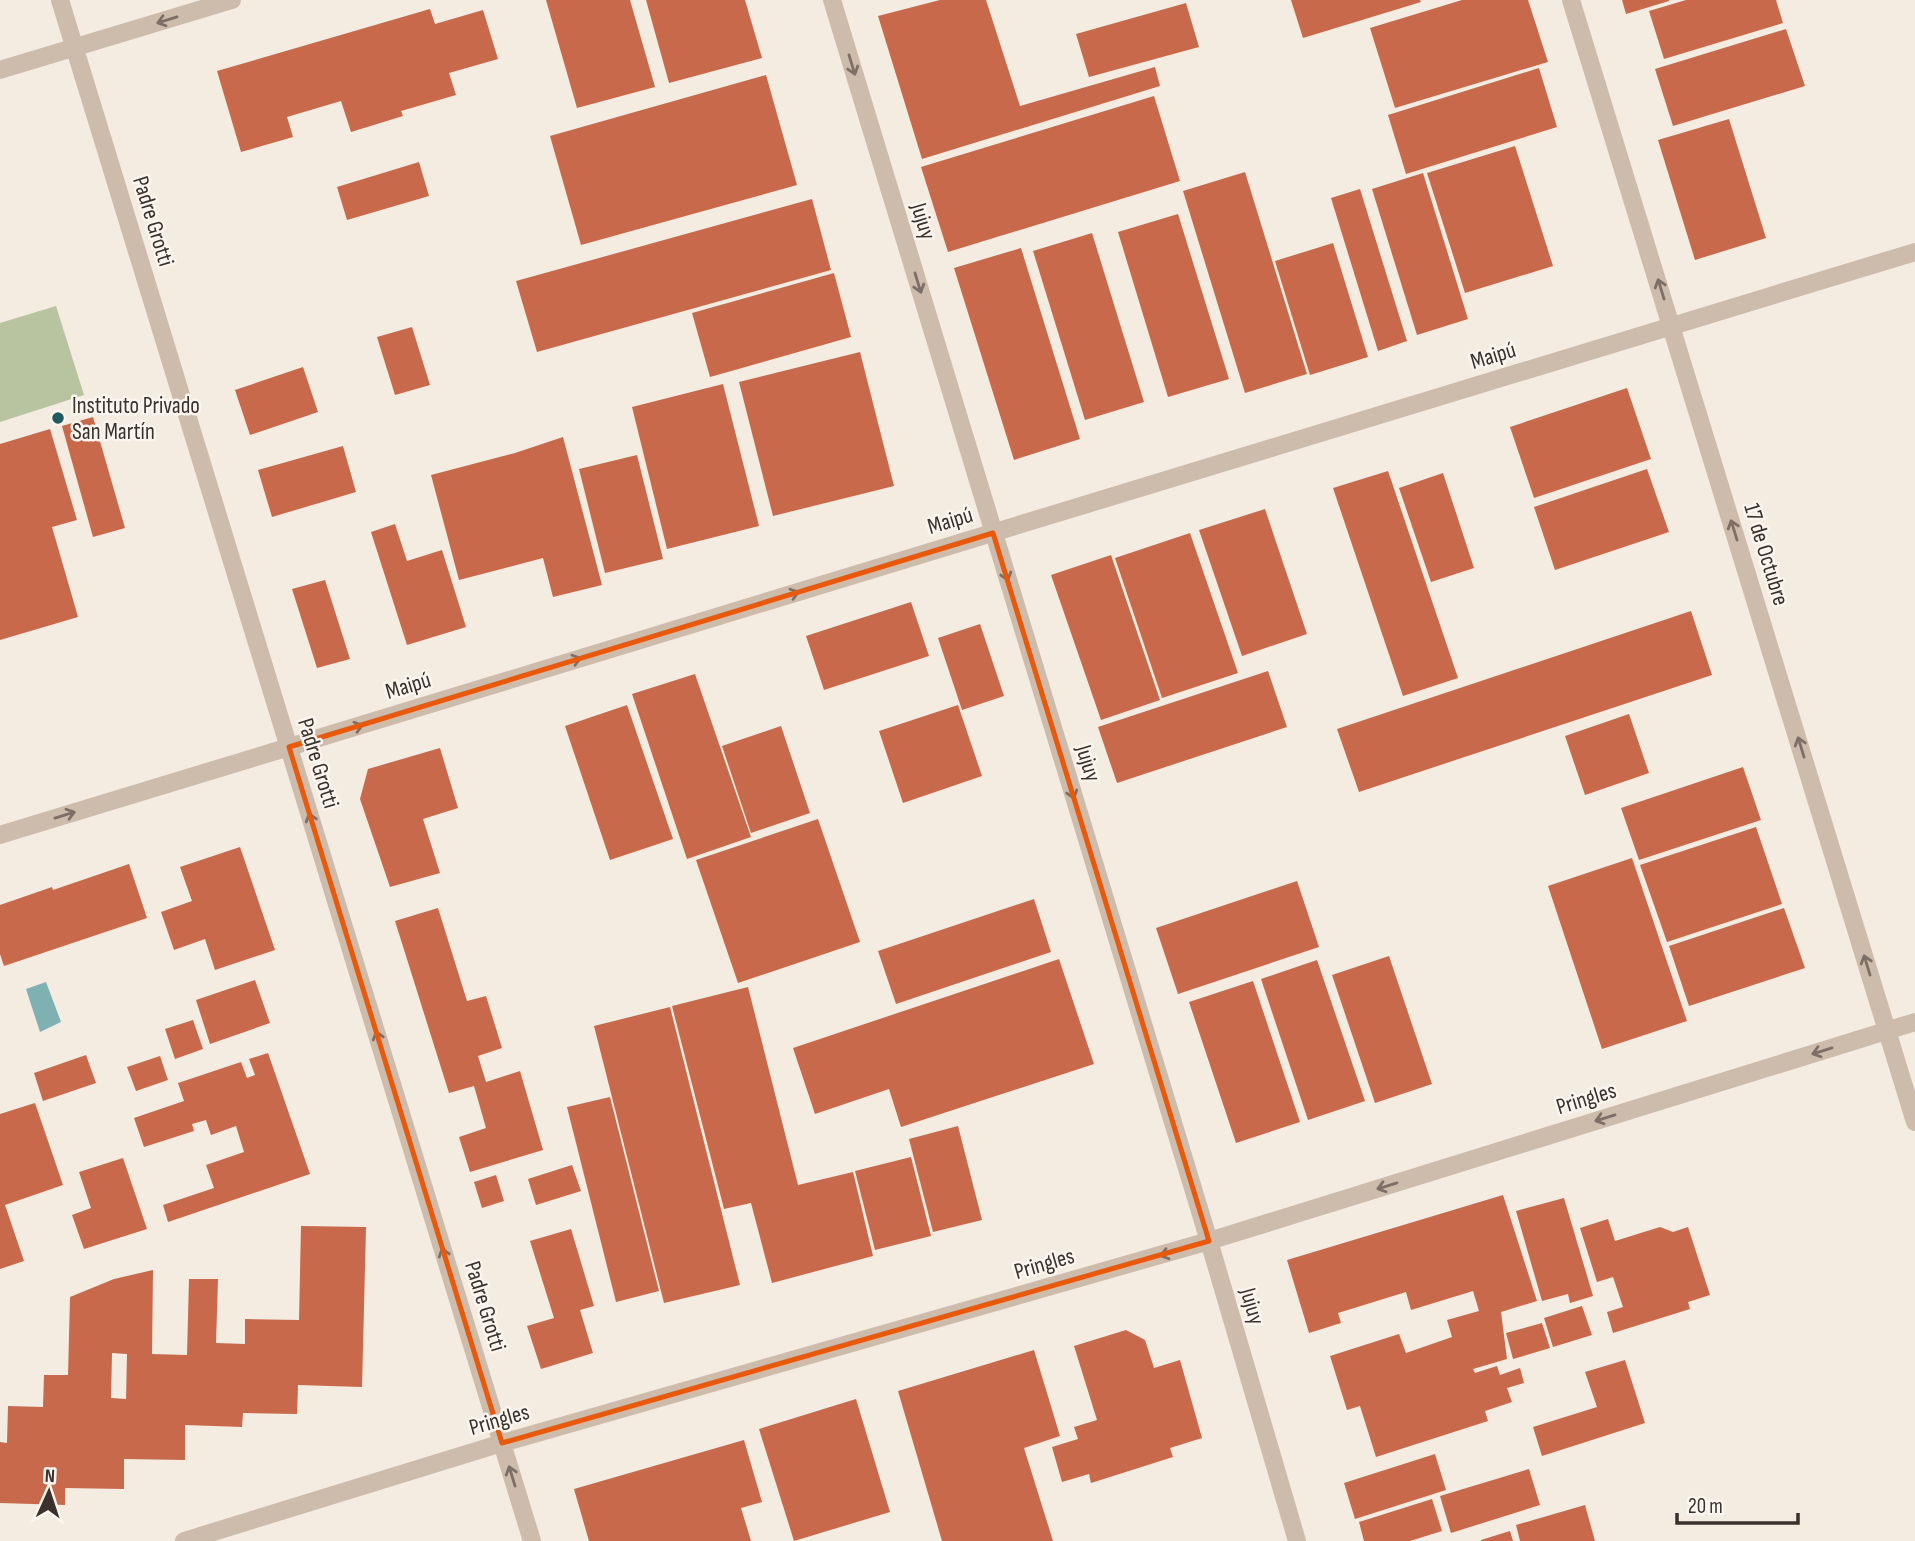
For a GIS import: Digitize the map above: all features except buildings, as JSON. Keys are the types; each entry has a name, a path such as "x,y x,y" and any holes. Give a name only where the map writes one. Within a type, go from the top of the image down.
{"street":[{"name":"Padre Grotti","path":"60,0 532,1541"},
{"path":"0,71 232,0"},
{"name":"Jujuy","path":"832,0 1209,1241 1297,1541"},
{"name":"17 de Octubre","path":"1571,0 1915,1122"},
{"name":"Maipú","path":"0,835 1915,252"},
{"name":"Pringles","path":"184,1541 502,1443 1209,1241 1915,1022"}],"highlighted area":[{"path":"993,533 1209,1241 502,1443 289,747"}],"green space":[{"path":"56,306 84,395 0,422 0,323"}],"water":[{"path":"46,982 61,1022 40,1032 26,989"}],"place":[{"name":"Instituto Privado San Martín","path":"58,418"}]}
